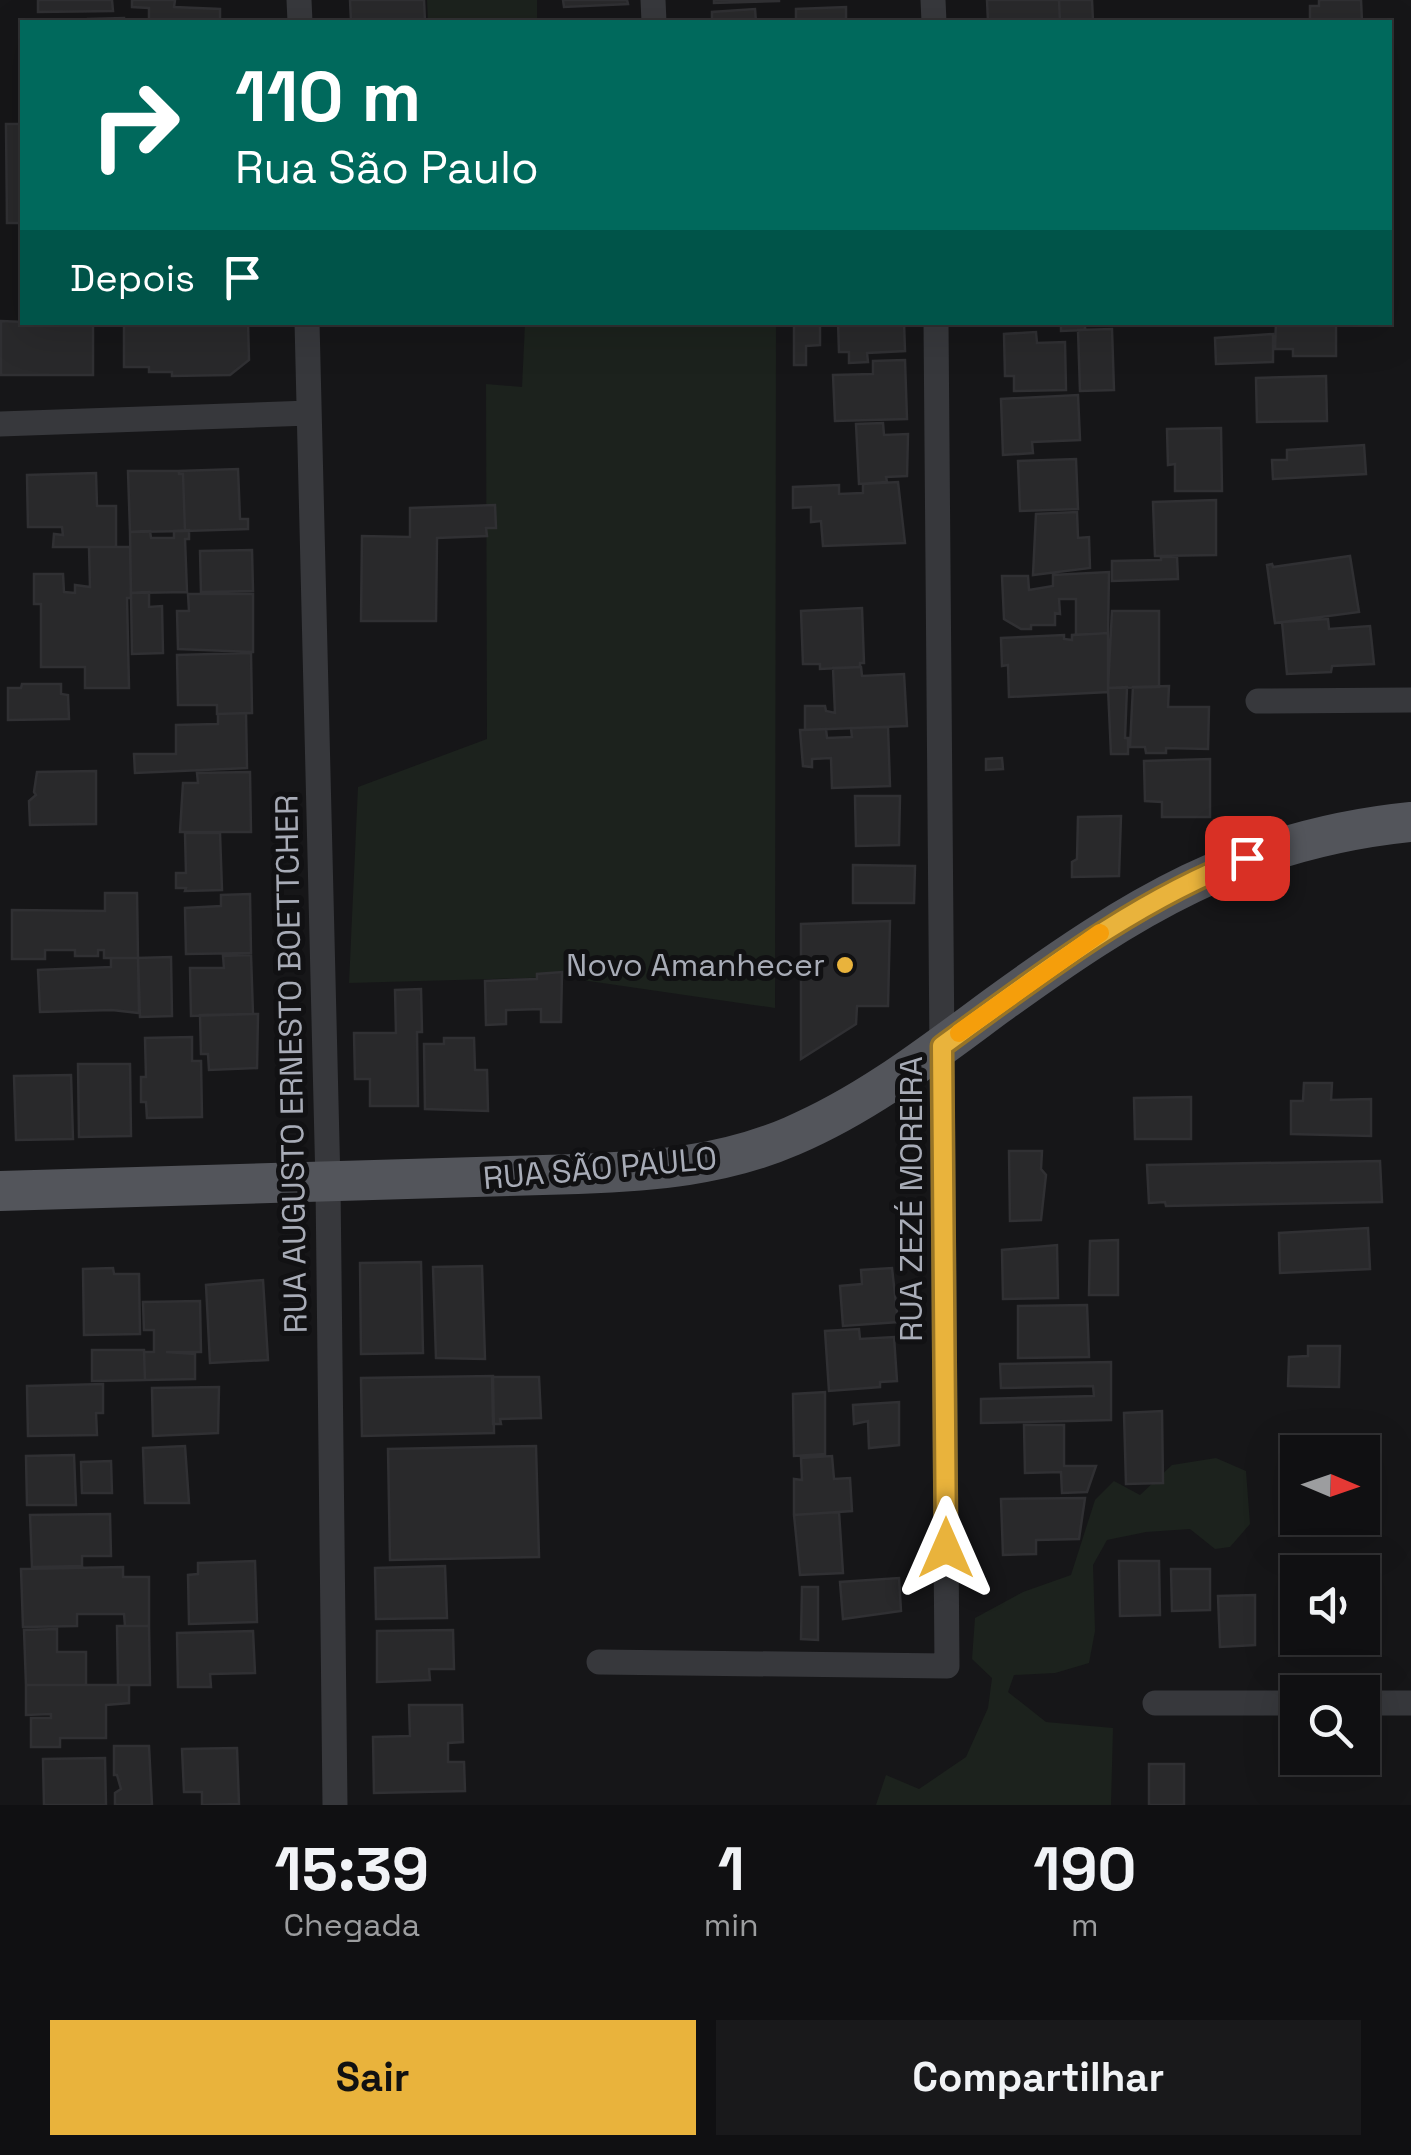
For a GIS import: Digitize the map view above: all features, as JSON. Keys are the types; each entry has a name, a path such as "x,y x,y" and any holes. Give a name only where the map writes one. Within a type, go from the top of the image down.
{"main road":[{"name":"RUA SÃO PAULO","path":"0,1191 328,1184 578,1174 702,1164 756,1149 840,1114 1092,938 1174,889 1273,848 1332,832 1411,822"}],"street":[{"name":"RUA AUGUSTO ERNESTO BOETTCHER","path":"307,325 328,1184 336,1805"},
{"name":"RUA ZEZÉ MOREIRA","path":"599,1662 947,1666 936,325"},
{"path":"0,424 310,413"},
{"path":"1258,701 1411,700"},
{"path":"1156,1703 1280,1703"},
{"path":"1380,1703 1411,1703"}],"shaded area":[{"path":"427,0 537,0 537,20 428,20"},
{"path":"525,325 776,325 775,1008 561,977 349,983 358,787 487,739 486,384 522,387"},
{"path":"1216,1458 1246,1471 1250,1524 1230,1547 1215,1549 1190,1529 1107,1540 1093,1565 1095,1631 1089,1663 1055,1673 1014,1675 1008,1692 1046,1722 1113,1728 1111,1805 876,1805 886,1775 919,1789 966,1757 988,1708 992,1678 972,1659 975,1618 1023,1592 1071,1575 1095,1500 1114,1481 1140,1495 1172,1465"}],"building":[{"path":"38,0 112,0 113,11 38,12"},
{"path":"132,0 175,0 174,7 220,9 220,20 149,20 149,8 132,7"},
{"path":"350,0 424,0 425,20 351,20"},
{"path":"563,0 627,0 628,4 564,7"},
{"path":"779,0 779,1 714,3"},
{"path":"987,0 1059,0 1060,20 988,20"},
{"path":"1059,0 1092,0 1093,20 1060,20"},
{"path":"1319,0 1361,0 1362,20 1310,20 1310,6 1319,6"},
{"path":"846,7 846,20 796,20 796,9"},
{"path":"755,9 756,20 712,20 712,12"},
{"path":"6,124 20,124 20,223 7,223"},
{"path":"1,321 20,322 20,325 93,325 93,375 1,375"},
{"path":"124,325 248,325 249,360 230,375 172,376 172,372 149,372 149,367 124,367"},
{"path":"794,325 820,325 820,345 806,346 806,365 794,365"},
{"path":"838,325 904,325 905,351 867,353 868,362 849,363 849,352 839,352"},
{"path":"1061,325 1085,325 1085,330 1061,331"},
{"path":"1276,325 1336,325 1336,356 1293,356 1293,349 1275,349"},
{"path":"1112,329 1114,390 1080,391 1078,330"},
{"path":"1036,332 1037,343 1065,342 1066,390 1014,391 1014,376 1005,376 1004,334"},
{"path":"1273,334 1273,362 1216,364 1215,338"},
{"path":"905,360 907,419 835,421 833,375 873,374 873,361"},
{"path":"1326,376 1327,421 1257,422 1256,378"},
{"path":"1078,395 1080,440 1032,442 1033,453 1003,455 1001,399"},
{"path":"883,423 884,435 908,434 907,476 859,484 856,424"},
{"path":"1221,428 1222,491 1175,491 1175,464 1168,465 1167,429"},
{"path":"1364,445 1366,474 1273,479 1272,460 1287,460 1287,450"},
{"path":"1076,459 1078,509 1020,511 1018,461"},
{"path":"238,469 240,519 248,519 248,529 185,531 183,474 179,471"},
{"path":"128,471 183,474 185,531 130,532"},
{"path":"96,473 97,506 116,506 116,547 53,547 54,534 63,535 62,527 28,527 27,475"},
{"path":"898,482 905,543 823,546 821,521 811,522 811,507 793,508 793,487 839,485 839,494 863,493 863,484"},
{"path":"1216,500 1216,555 1155,556 1153,502"},
{"path":"495,505 496,528 486,528 487,536 437,538 436,621 361,621 362,536 410,537 410,508"},
{"path":"1077,512 1078,538 1089,537 1090,568 1033,575 1036,514"},
{"path":"189,530 189,539 185,539 187,592 131,593 130,532 150,531 151,538 174,538 174,531"},
{"path":"89,547 130,547 129,688 85,688 85,667 41,667 41,604 34,604 34,574 63,574 64,592 75,593 75,585 90,587"},
{"path":"252,550 253,591 201,592 200,551"},
{"path":"1350,556 1359,612 1275,623 1267,565"},
{"path":"1177,557 1178,579 1112,581 1112,561"},
{"path":"1109,572 1108,633 1076,635 1076,599 1059,599 1060,614 1055,613 1055,625 1021,629 1004,619 1002,576 1028,576 1029,590 1053,586 1053,575"},
{"path":"149,592 149,607 162,606 163,653 132,654 131,593"},
{"path":"188,594 253,594 253,652 178,649 177,611 189,611"},
{"path":"862,608 864,663 860,667 820,669 820,664 803,664 801,611"},
{"path":"1112,611 1159,611 1159,687 1108,688"},
{"path":"1328,619 1329,629 1370,626 1374,664 1332,666 1331,672 1287,674 1282,622"},
{"path":"1108,633 1108,692 1009,697 1008,665 1002,666 1001,638 1064,635 1064,639 1072,640 1072,635"},
{"path":"251,653 252,713 217,714 217,705 178,705 177,655"},
{"path":"861,667 862,676 904,674 907,726 805,730 805,706 825,706 826,711 835,713 833,668"},
{"path":"22,684 61,684 61,694 68,695 69,719 8,720 8,688 21,688"},
{"path":"1169,686 1168,707 1209,707 1208,749 1166,748 1166,753 1146,753 1145,747 1130,747 1133,687"},
{"path":"1127,687 1128,754 1111,754 1108,688"},
{"path":"246,713 247,768 135,773 134,754 176,754 176,725 218,724 218,714"},
{"path":"888,727 890,786 832,788 831,758 812,759 812,767 803,766 800,730 826,729 827,738 852,737 851,728"},
{"path":"1002,758 1003,769 986,770 986,759"},
{"path":"1210,759 1210,817 1162,817 1162,802 1145,801 1144,761"},
{"path":"96,771 96,824 30,825 29,801 36,795 37,772"},
{"path":"250,772 251,832 180,832 183,783 198,783 197,773"},
{"path":"855,796 900,796 899,845 856,846"},
{"path":"1121,816 1119,876 1072,877 1072,862 1077,859 1078,817"},
{"path":"185,833 220,833 222,890 176,888 176,873 186,873"},
{"path":"853,865 915,866 914,903 853,903"},
{"path":"105,893 137,893 138,958 104,958 104,950 98,950 98,956 75,956 75,950 45,950 45,959 12,959 12,910 105,911"},
{"path":"250,894 251,953 186,954 185,908 221,906 221,895"},
{"name":"Novo Amanhecer","path":"890,921 888,1006 857,1006 856,1024 801,1059 801,924"},
{"path":"251,955 253,1014 191,1016 190,968 224,968 223,956"},
{"path":"171,957 172,1016 140,1017 138,958"},
{"path":"111,958 138,958 139,1013 40,1012 38,970 111,967"},
{"path":"562,972 561,1022 541,1022 541,1009 506,1010 506,1024 486,1025 485,981 537,979 537,974"},
{"path":"421,989 418,1106 370,1106 370,1079 355,1079 354,1033 396,1033 395,990"},
{"path":"258,1014 257,1068 209,1070 208,1054 201,1054 200,1015"},
{"path":"192,1037 192,1061 201,1061 202,1117 147,1118 146,1102 141,1102 141,1077 146,1077 145,1038"},
{"path":"444,1038 474,1038 475,1070 487,1070 488,1111 425,1109 424,1044 444,1044"},
{"path":"78,1064 130,1064 131,1136 79,1137"},
{"path":"71,1075 73,1139 16,1140 14,1076"},
{"path":"1304,1083 1332,1083 1331,1100 1371,1099 1371,1136 1291,1134 1291,1101 1303,1101"},
{"path":"1191,1097 1191,1139 1135,1139 1134,1098"},
{"path":"1009,1151 1042,1151 1041,1169 1046,1175 1041,1220 1010,1221"},
{"path":"1380,1161 1382,1202 1166,1206 1165,1202 1149,1203 1147,1165"},
{"path":"1368,1228 1370,1269 1280,1273 1279,1233"},
{"path":"1118,1240 1118,1295 1089,1295 1090,1241"},
{"path":"1057,1245 1058,1298 1003,1299 1002,1250"},
{"path":"421,1262 423,1353 361,1354 360,1263"},
{"path":"482,1266 485,1359 436,1358 433,1267"},
{"path":"113,1268 114,1274 139,1274 140,1334 84,1335 83,1269"},
{"path":"892,1268 898,1322 843,1326 840,1286 862,1284 861,1270"},
{"path":"263,1280 268,1360 210,1363 206,1285"},
{"path":"200,1301 201,1352 166,1352 195,1354 195,1379 145,1380 144,1352 154,1352 154,1330 144,1330 143,1302"},
{"path":"1087,1305 1089,1357 1018,1358 1018,1306"},
{"path":"859,1329 860,1339 894,1337 897,1381 880,1382 880,1387 829,1391 825,1331"},
{"path":"1308,1346 1340,1346 1339,1387 1288,1386 1289,1357 1308,1356"},
{"path":"92,1350 144,1350 145,1380 92,1381"},
{"path":"1111,1362 1111,1420 981,1423 981,1399 1094,1396 1093,1386 1001,1388 1000,1364"},
{"path":"493,1376 494,1433 362,1436 361,1378"},
{"path":"492,1377 539,1377 541,1418 500,1419 501,1424 493,1424"},
{"path":"103,1384 103,1413 96,1413 97,1435 28,1436 27,1386"},
{"path":"219,1387 218,1433 153,1436 152,1388"},
{"path":"825,1392 825,1454 794,1456 793,1394"},
{"path":"899,1402 899,1445 869,1448 868,1421 854,1424 853,1405"},
{"path":"1162,1411 1163,1483 1126,1484 1124,1413"},
{"path":"1024,1425 1064,1425 1064,1466 1096,1466 1087,1492 1062,1493 1061,1472 1025,1473"},
{"path":"185,1446 189,1503 145,1503 143,1448"},
{"path":"536,1446 539,1557 390,1560 388,1449"},
{"path":"74,1455 76,1505 27,1505 26,1456"},
{"path":"832,1456 834,1479 850,1478 852,1511 794,1515 794,1479 802,1480 801,1458"},
{"path":"111,1461 112,1493 82,1493 81,1462"},
{"path":"1085,1498 1079,1539 1036,1540 1036,1554 1003,1555 1001,1499"},
{"path":"839,1512 843,1573 800,1575 794,1515"},
{"path":"110,1514 111,1556 82,1556 82,1566 32,1567 30,1515"},
{"path":"255,1561 257,1622 189,1624 188,1575 198,1574 198,1563"},
{"path":"1119,1561 1159,1561 1160,1615 1120,1616"},
{"path":"445,1566 447,1618 376,1619 375,1568"},
{"path":"123,1567 123,1577 149,1577 149,1626 125,1626 124,1614 77,1614 77,1626 23,1627 21,1569"},
{"path":"1171,1569 1210,1569 1210,1610 1172,1611"},
{"path":"899,1578 901,1611 843,1619 840,1582"},
{"path":"802,1587 818,1587 818,1640 801,1639"},
{"path":"1255,1595 1255,1645 1220,1647 1218,1596"},
{"path":"117,1626 149,1626 150,1685 118,1685"},
{"path":"57,1629 57,1652 86,1652 86,1685 26,1685 24,1630"},
{"path":"453,1630 454,1669 429,1669 430,1680 377,1682 377,1631"},
{"path":"253,1631 255,1673 210,1674 211,1687 178,1687 177,1633"},
{"path":"26,1685 129,1685 129,1703 106,1705 106,1738 60,1738 60,1747 31,1747 31,1718 51,1718 51,1714 26,1715"},
{"path":"409,1705 462,1705 463,1742 448,1743 448,1762 464,1762 465,1791 374,1793 373,1737 410,1736"},
{"path":"114,1746 149,1746 152,1805 115,1805 115,1793 121,1789 114,1775"},
{"path":"237,1748 239,1804 202,1805 202,1792 184,1792 182,1749"},
{"path":"105,1758 106,1805 44,1805 43,1759"},
{"path":"1149,1764 1184,1764 1184,1805 1149,1805"}],"slow traffic":[{"path":"959,1033 1100,933"}],"place":[{"name":"Novo Amanhecer","path":"845,965"}],"route":[{"path":"946,1548 942,1046 1131,913 1174,889 1247,858"}]}
